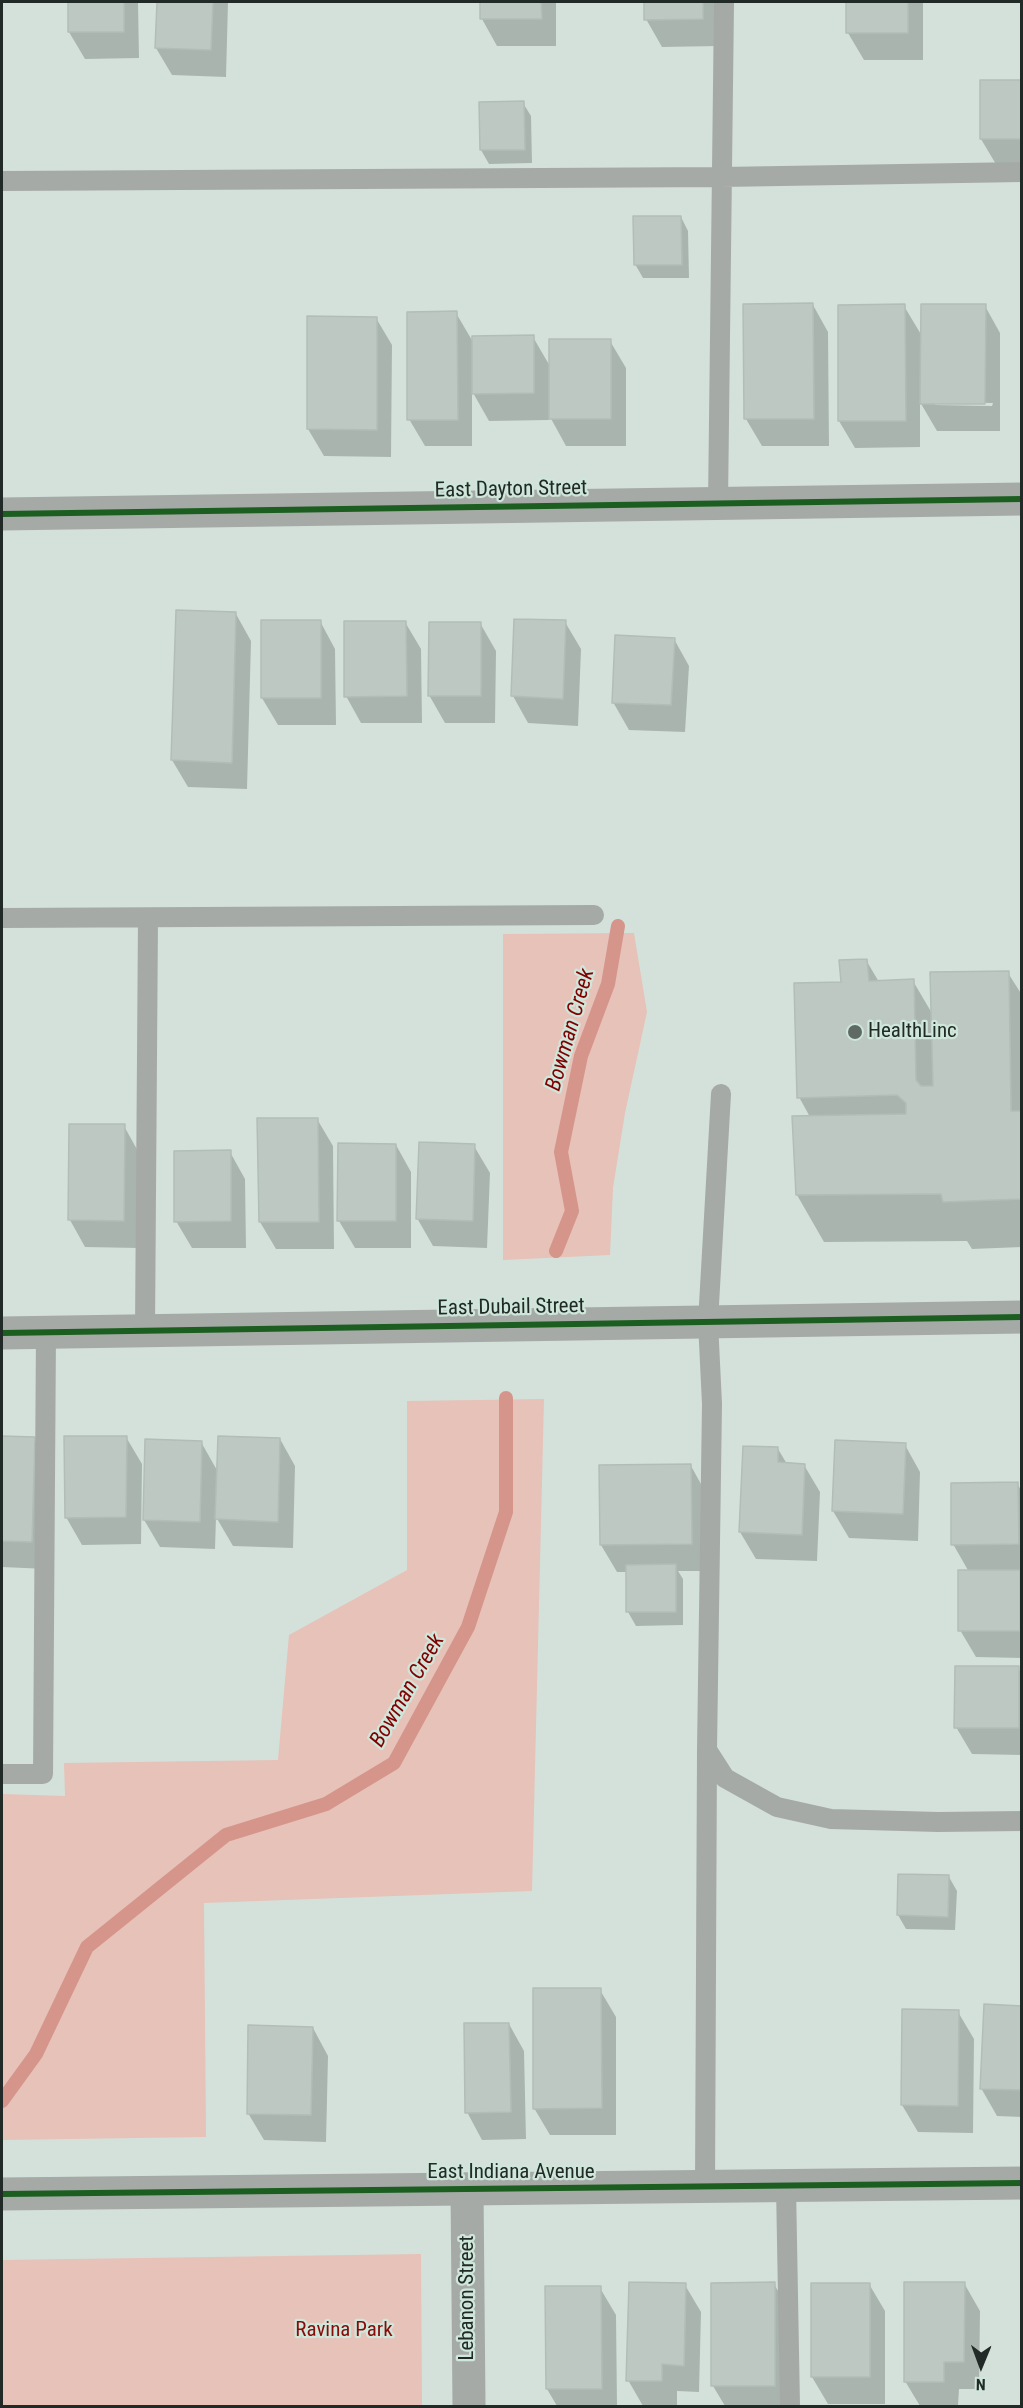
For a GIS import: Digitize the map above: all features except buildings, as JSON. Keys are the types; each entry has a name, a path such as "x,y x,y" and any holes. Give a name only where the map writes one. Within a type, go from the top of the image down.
{"street":[{"name":"East Dayton Street","path":"2,514 1022,499"},
{"name":"East Dubail Street","path":"2,1332 1022,1317"},
{"name":"East Indiana Avenue","path":"2,2194 1022,2183"},
{"name":"Lebanon Street","path":"467,2189 469,2406"}],"lane":[{"path":"718,504 724,2"},
{"path":"2,181 721,177 1022,172"},
{"path":"2,918 594,915"},
{"path":"145,1330 148,918"},
{"path":"705,2188 711,1404 708,1322 721,1094"},
{"path":"2,1774 43,1774 46,1332"},
{"path":"707,1750 725,1778 777,1807 831,1819 938,1822 1022,1821"},
{"path":"786,2186 790,2406"}],"green space":[{"path":"634,933 647,1012 625,1113 613,1188 610,1255 503,1260 503,934"},
{"path":"544,1399 532,1891 204,1903 206,2137 2,2140 2,1794 65,1796 64,1763 278,1760 289,1635 407,1570 407,1401"},
{"name":"Ravina Park","path":"421,2254 422,2406 2,2406 2,2260"}],"waterway":[{"name":"Bowman Creek","path":"556,1251 572,1211 561,1152 581,1056 608,984 618,926"},
{"name":"Bowman Creek","path":"2,2101 36,2054 87,1947 226,1835 326,1804 394,1763 468,1627 506,1512 506,1398"}],"cycle path":[{"path":"2,514 1022,499"},
{"path":"2,1333 1022,1317"},
{"path":"2,2194 1022,2183"}],"place":[{"name":"HealthLinc","path":"855,1032"}]}
